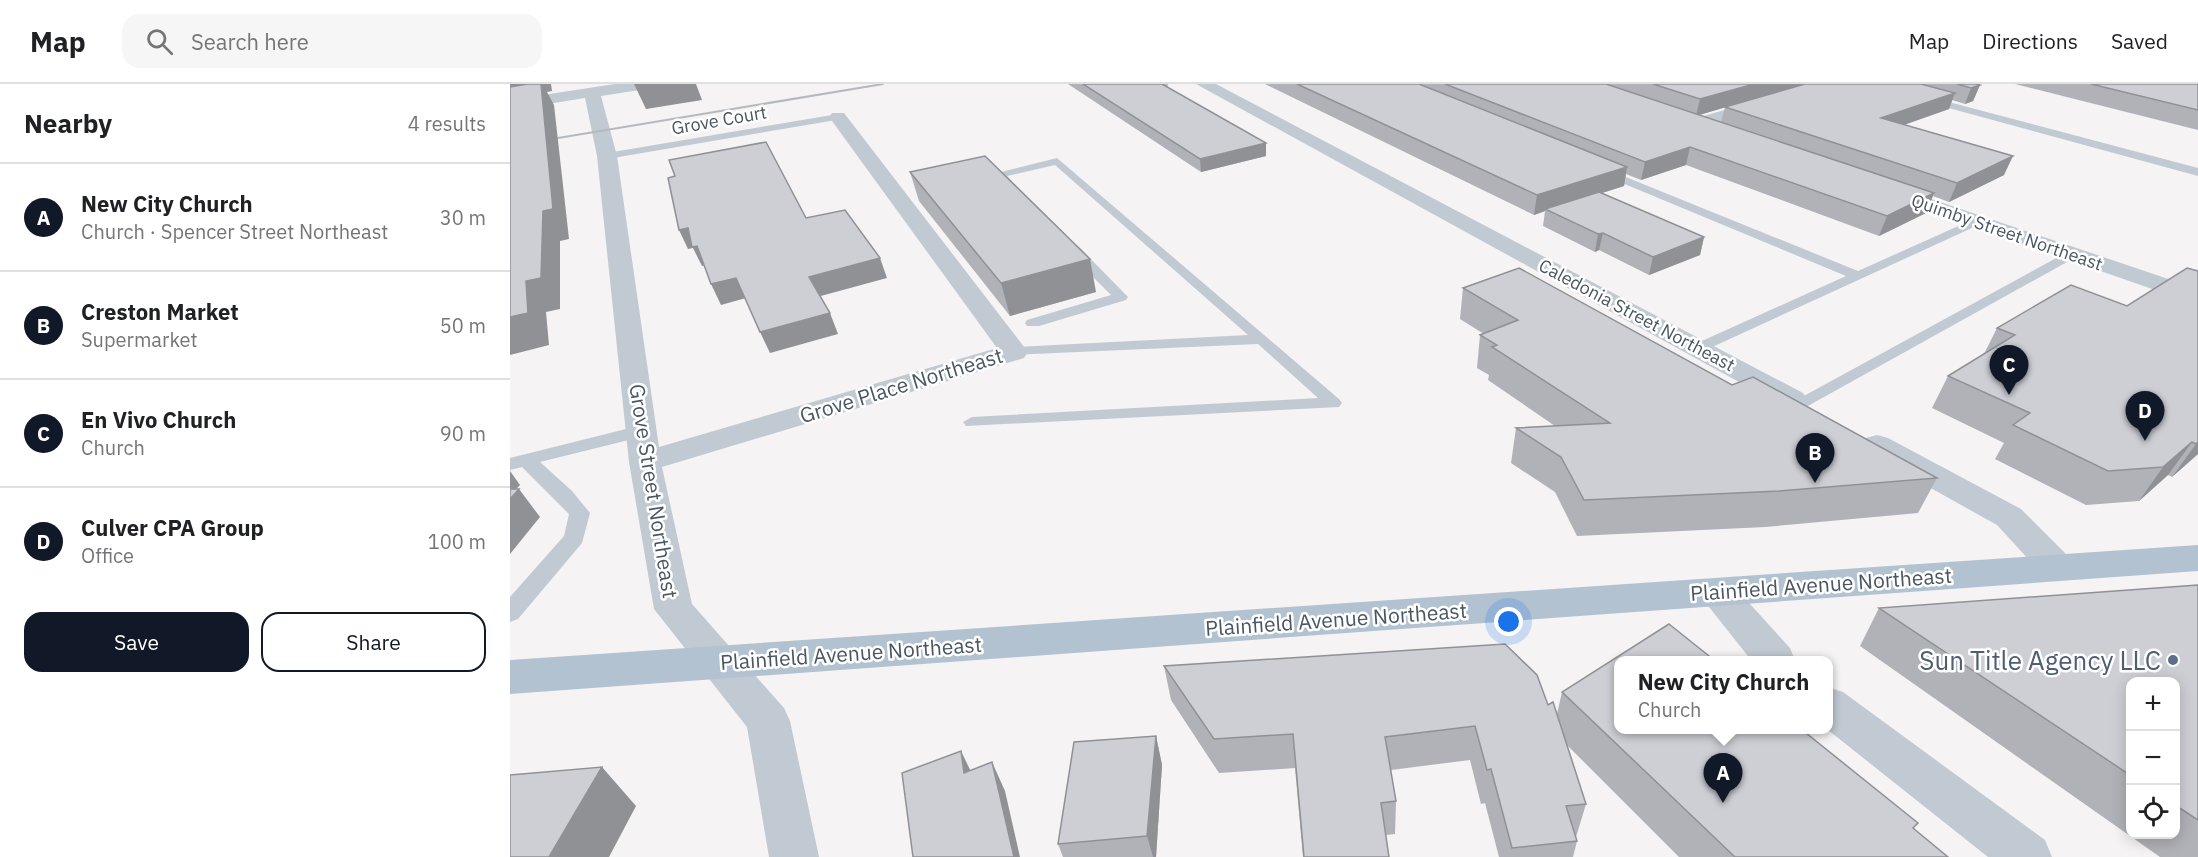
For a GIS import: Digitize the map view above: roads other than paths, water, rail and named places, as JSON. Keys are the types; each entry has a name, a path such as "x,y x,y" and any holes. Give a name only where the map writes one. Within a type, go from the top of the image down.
{"main road":[{"name":"Plainfield Avenue Northeast","path":"510,677 2056,566 2198,558"}],"street":[{"path":"510,105 646,84"},
{"name":"Caledonia Street Northeast","path":"1204,84 1810,409"},
{"path":"1724,134 1686,121 1830,84"},
{"name":"Grove Street Northeast","path":"592,92 606,156 644,446 674,609 768,721 794,857"},
{"name":"Grove Place Northeast","path":"644,446 1014,352 838,117"},
{"name":"Quimby Street Northeast","path":"1868,184 2198,297"},
{"path":"1852,432 2009,517 2056,566"},
{"path":"1717,592 1772,656"},
{"path":"1833,709 2027,857"}],"lane":[{"path":"1913,95 2198,172"},
{"name":"Grove Court","path":"606,156 838,117"},
{"path":"972,422 1333,403 1057,161 999,174 1023,199"},
{"path":"1586,164 1858,276"},
{"path":"1699,348 1979,222"},
{"path":"1033,323 1121,297 1064,240"},
{"path":"1810,409 2072,254"},
{"path":"1014,352 1262,339"},
{"path":"518,462 644,446"},
{"path":"510,613 574,538 580,513 566,496 518,462"}],"railway":[{"path":"510,146 883,84"}],"place":[{"name":"En Vivo Church","path":"2009,395"},
{"name":"Culver CPA Group","path":"2145,441"},
{"name":"Creston Market","path":"1815,483"},
{"name":"Sun Title Agency LLC","path":"2173,660"},
{"name":"New City Church","path":"1723,803"}]}
